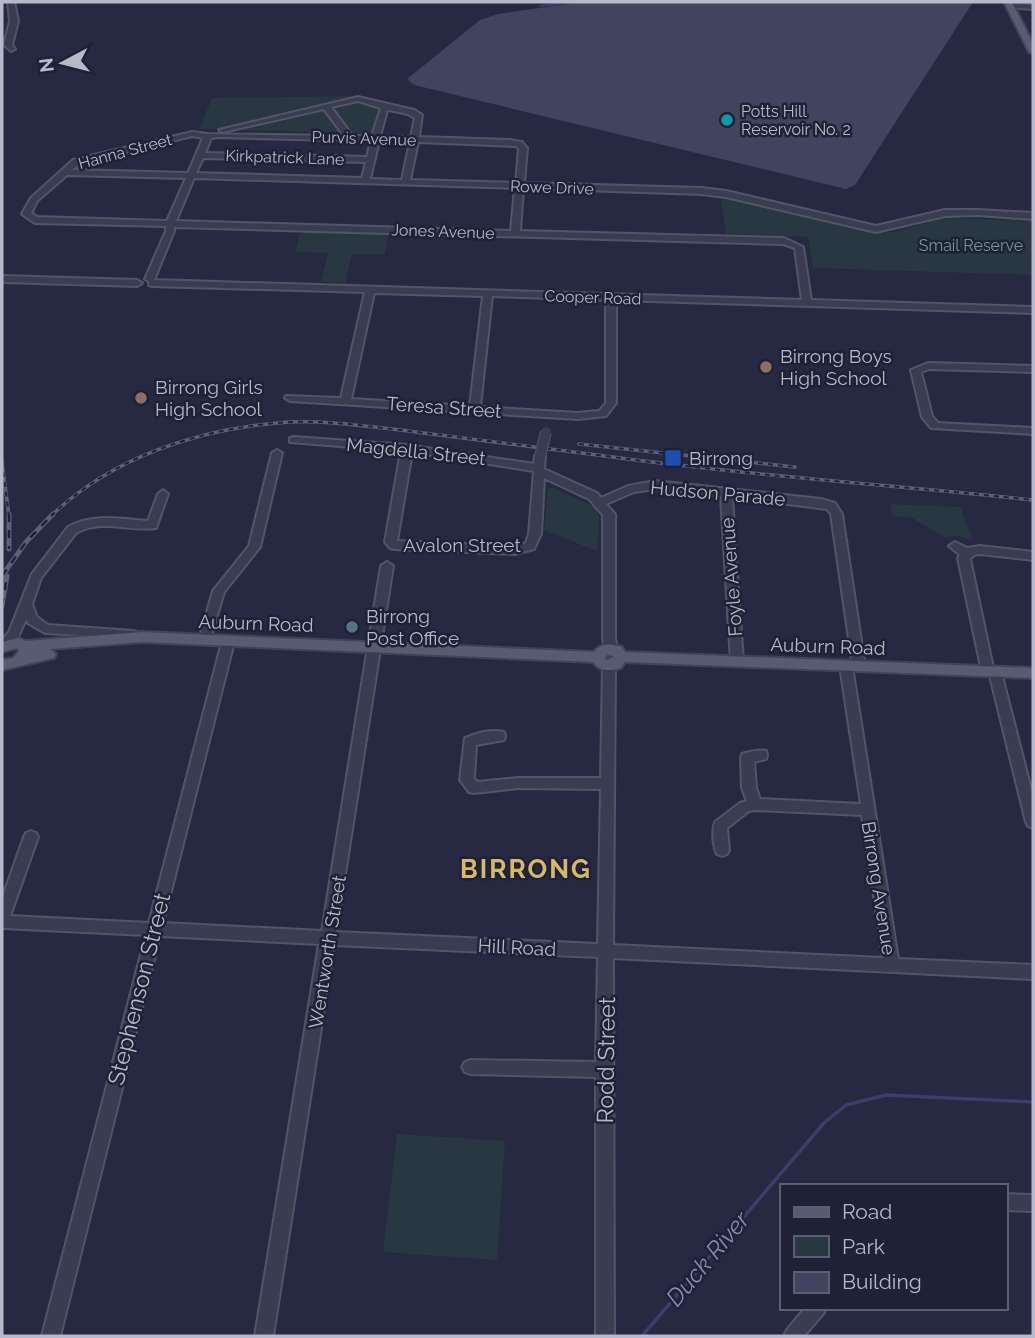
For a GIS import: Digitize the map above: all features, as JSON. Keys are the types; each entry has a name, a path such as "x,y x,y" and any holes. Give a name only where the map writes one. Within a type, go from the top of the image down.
{"main road":[{"path":"1009,4 1032,48"},
{"name":"Auburn Road","path":"3,646 12,643 42,647 142,636 228,642 1033,673"},
{"name":"Auburn Road","path":"2,664 54,653 165,639"},
{"path":"2,677 25,654 23,646"}],"street":[{"path":"10,2 14,21 8,45 11,49"},
{"path":"1009,4 1033,7"},
{"path":"220,131 358,99 403,110 419,117 405,183"},
{"path":"326,106 347,135"},
{"path":"365,182 383,110 387,107"},
{"name":"Hanna Street","path":"28,218 26,212 34,200 76,162 191,134 208,136"},
{"path":"145,281 170,231 170,224 208,136"},
{"name":"Purvis Avenue","path":"208,136 519,144 523,148 519,186"},
{"name":"Kirkpatrick Lane","path":"199,155 371,160"},
{"name":"Rowe Drive","path":"64,172 713,192 876,229 900,226 932,215 951,212 1033,216"},
{"path":"515,233 519,186"},
{"name":"Jones Avenue","path":"28,218 793,243 799,247 807,303"},
{"name":"Cooper Road","path":"2,279 145,281 1033,310"},
{"path":"346,400 370,290"},
{"path":"475,410 488,294"},
{"name":"Teresa Street","path":"290,398 597,415 608,410 611,403 611,298"},
{"path":"1033,369 928,366 916,370 927,417 935,426 1033,431"},
{"name":"Avalon Street","path":"407,448 391,538 394,545 526,548 534,539 539,465 550,414"},
{"name":"Magdella Street","path":"294,440 407,448 539,465"},
{"path":"205,640 219,591 254,547 277,453"},
{"path":"539,465 601,502"},
{"name":"Hudson Parade","path":"601,502 632,489 655,485 821,503 831,506 835,511"},
{"name":"Foyle Avenue","path":"726,492 737,662"},
{"path":"3,646 14,634 40,570 76,527 91,523 152,525 163,494"},
{"name":"Rodd Street","path":"601,502 611,520 608,638 608,952 604,1070 605,1336"},
{"name":"Birrong Avenue","path":"835,511 867,810 892,966"},
{"path":"955,546 967,554"},
{"path":"967,554 980,550 1033,556"},
{"path":"967,554 963,564 1033,822"},
{"name":"Wentworth Street","path":"264,1336 330,937 387,566"},
{"path":"23,646 25,606"},
{"name":"Auburn Road","path":"25,606 32,620 45,629 142,636"},
{"name":"Stephenson Street","path":"51,1336 228,642"},
{"path":"499,736 482,737 470,742 466,770 467,779 474,788 518,783 608,784"},
{"path":"722,849 720,826 746,807 755,804 749,788 747,758 761,755"},
{"name":"Birrong Avenue","path":"755,804 867,810"},
{"path":"2,920 31,837"},
{"name":"Hill Road","path":"2,920 1033,972"},
{"path":"470,1067 604,1070"},
{"path":"1007,1202 1033,1203"},
{"path":"793,1336 815,1310"}],"green space":[{"path":"357,96 382,103 375,134 199,129 212,98"},
{"name":"Smail Reserve","path":"721,198 876,233 894,232 945,218 1033,221 1033,275 813,268 808,237 726,234"},
{"path":"301,230 389,231 385,254 352,254 345,283 321,282 328,253 295,252"},
{"path":"548,488 554,488 595,507 599,518 597,551 544,530"},
{"path":"890,504 960,507 973,540 958,536 944,537 912,518 893,516"},
{"path":"397,1134 505,1141 497,1260 383,1252"}],"building":[{"name":"Potts Hill Reservoir No. 2","path":"581,2 973,2 855,185 846,189 414,85 407,79 480,20 498,14"}],"waterway":[{"path":"540,6 572,2"},
{"name":"Duck River","path":"642,1336 824,1123 846,1105 886,1095 1033,1102"}],"railway":[{"path":"51,516 100,478 156,450 216,432 293,422 359,425 718,470 1033,500"},
{"path":"579,444 795,467"},
{"path":"2,462 9,516"},
{"path":"9,516 9,549"},
{"path":"2,576 26,542 51,516"},
{"path":"2,606 7,576"}],"place":[{"name":"Potts Hill Reservoir No. 2","path":"727,120"},
{"name":"Birrong Boys High School","path":"766,367"},
{"name":"Birrong Girls High School","path":"141,398"},
{"name":"Birrong","path":"673,458"},
{"name":"Birrong Post Office","path":"352,627"}],"district":[{"name":"BIRRONG","path":"526,869"}]}
